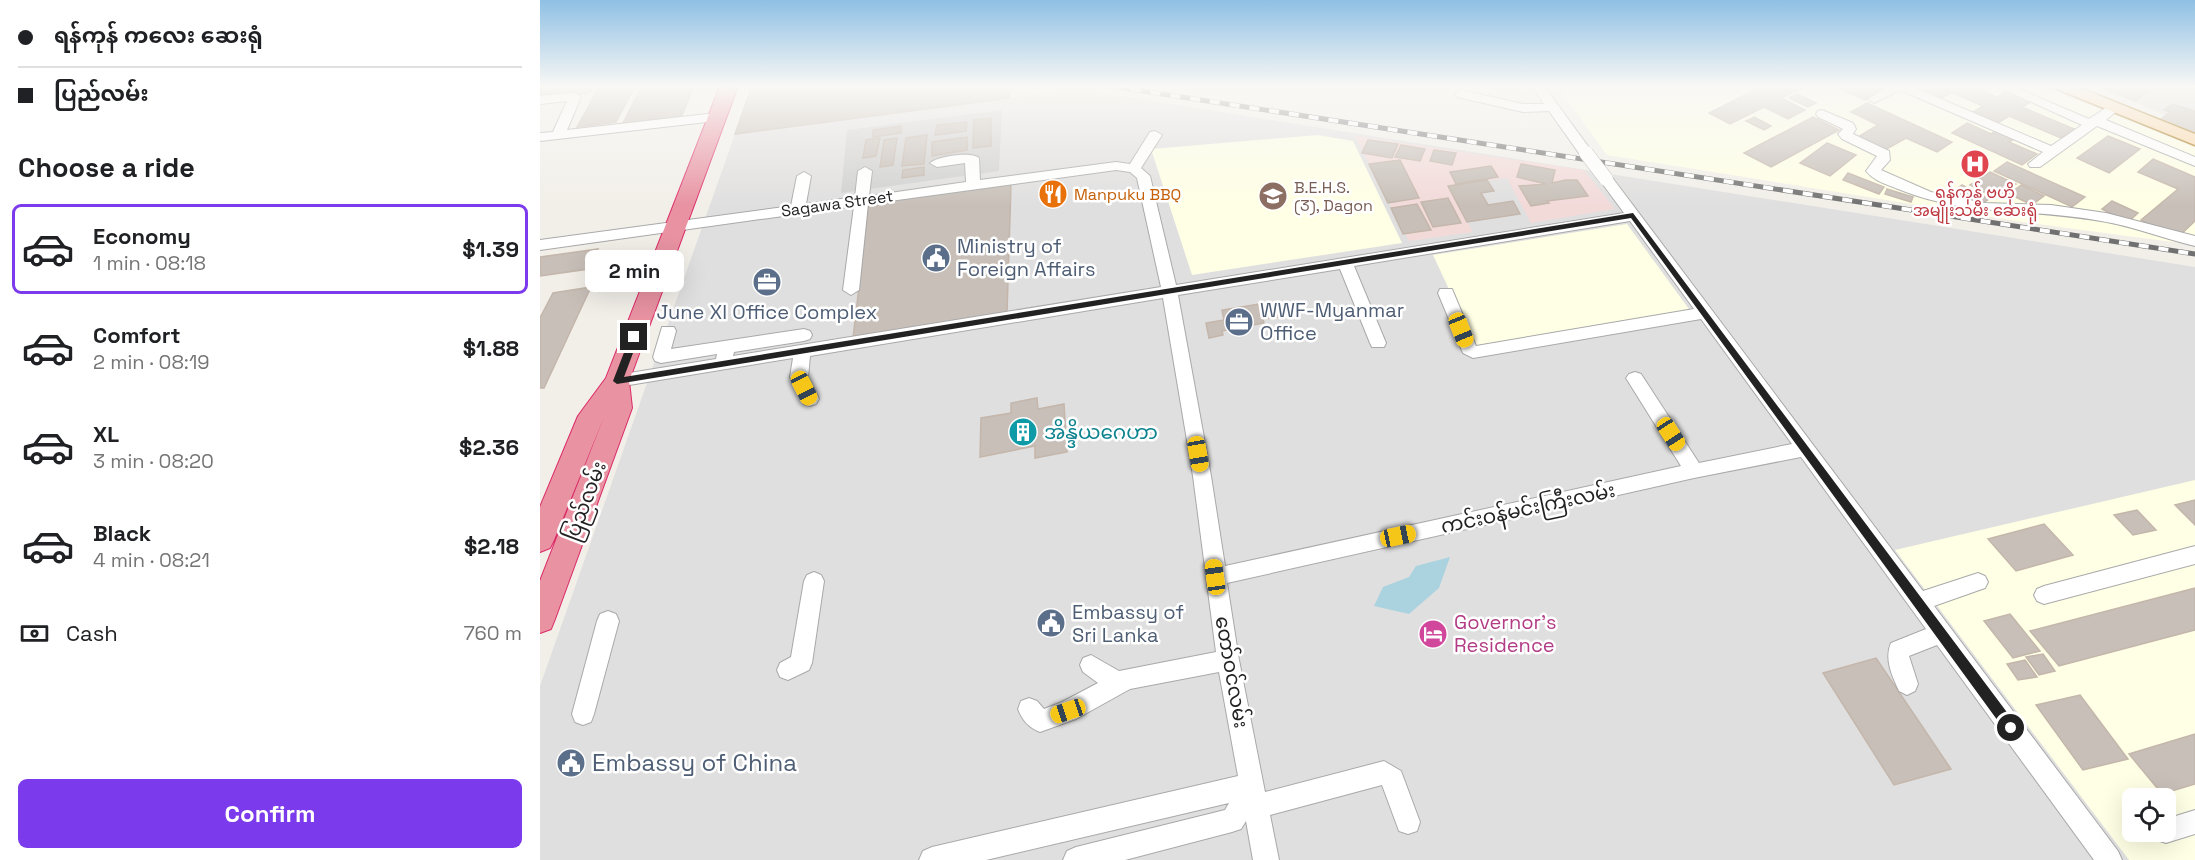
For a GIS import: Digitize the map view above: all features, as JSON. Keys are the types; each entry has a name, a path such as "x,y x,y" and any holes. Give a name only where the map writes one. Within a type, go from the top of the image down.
{"highway":[{"name":"ပြည်လမ်း","path":"540,540 591,416 617,381 713,126"},
{"name":"ပြည်လမ်း","path":"540,618 620,408 617,381"}],"main road":[{"path":"2160,126 2195,140"}],"street":[{"path":"558,135 562,126"},
{"path":"540,137 636,126"},
{"path":"1567,126 2109,860"},
{"path":"1848,126 1850,129 1845,134 1846,136 1884,154 1883,160 1873,171 1881,177 1928,196 1984,207 2051,209 2106,217 2195,241"},
{"path":"1995,126 2051,151"},
{"path":"2035,164 2087,126"},
{"path":"2104,126 2195,162"},
{"path":"1134,169 1155,135"},
{"path":"937,163 972,158 973,185"},
{"name":"Sagawa Street","path":"540,245 1116,166 1134,169"},
{"name":"တော်ဝင်လမ်း","path":"1134,169 1143,176 1170,292 1202,476 1215,577 1250,793 1266,860"},
{"path":"851,290 865,171"},
{"path":"798,209 804,176"},
{"path":"617,381 725,355 1170,292 1633,216"},
{"path":"1345,262 1378,343"},
{"path":"1446,293 1469,349 1473,352 1706,313"},
{"path":"668,331 661,357 725,355"},
{"path":"803,343 799,377 810,399"},
{"path":"1635,378 1694,471"},
{"name":"ကင်းဝန်မင်းကြီးလမ်း","path":"1215,577 1694,471 1805,449"},
{"path":"2044,595 2195,555"},
{"path":"788,670 801,663 814,580"},
{"path":"1917,602 1978,582"},
{"path":"583,714 608,621"},
{"path":"1907,684 1898,657 1899,650 1941,633"},
{"path":"1029,709 1040,721 1068,711 1126,679 1228,660"},
{"path":"1091,665 1118,684"},
{"path":"932,860 1250,793 1384,773 1393,779 1408,822"},
{"path":"1076,860 1232,820 1250,793"},
{"path":"2176,828 2195,822"}],"shaded area":[{"path":"795,126 1310,126 2195,267 2195,860 540,860 540,686 735,134"},
{"path":"877,126 1001,126 999,171 841,193 847,130"},
{"name":"ရန်ကုန် ဗဟို အမျိုးသမီး ဆေးရုံ","path":"1586,126 2142,126 2195,147 2195,245 2023,222 1607,155"},
{"name":"B.E.H.S. (3), Dagon","path":"1318,135 1353,141 1402,243 1192,275 1151,149"},
{"path":"1355,136 1584,170 1615,209 1531,223 1507,178 1448,186 1473,232 1409,241"},
{"path":"1627,224 1694,316 1477,349 1433,255"},
{"path":"2195,480 2195,860 2129,860 1895,550"}],"water":[{"path":"1450,557 1439,588 1409,614 1374,606 1383,587 1409,577 1416,566"}],"building":[{"path":"738,126 795,126 735,134"},
{"path":"901,126 901,133 873,137 873,130"},
{"path":"937,126 967,126 966,131 935,135"},
{"path":"974,126 991,126 991,146 973,148"},
{"path":"1756,126 1771,126 1764,130"},
{"path":"1795,126 1831,126 1839,130 1771,167 1744,153"},
{"path":"1876,126 1917,126 1952,142 1937,152 1906,138 1885,150 1858,137"},
{"path":"1962,126 1974,126 1991,134 1996,131 2014,139 2009,142 2037,154 2022,165 1952,133"},
{"path":"2033,126 2067,126 2074,129 2061,138"},
{"path":"2167,126 2195,126 2195,138"},
{"path":"927,135 924,164 902,166 906,138"},
{"path":"2108,136 2140,149 2109,173 2077,158"},
{"path":"967,137 967,150 932,156 932,142"},
{"path":"880,138 876,156 863,158 866,140"},
{"path":"897,138 893,165 880,167 884,140"},
{"path":"1368,140 1398,144 1392,158 1362,153"},
{"path":"1827,143 1856,155 1830,176 1800,163"},
{"path":"1401,145 1425,149 1420,161 1395,157"},
{"path":"1434,150 1456,153 1452,165 1430,161"},
{"path":"2153,159 2195,177 2195,221 2178,237 2141,220 2178,189 2138,172"},
{"path":"1400,160 1419,198 1388,203 1369,164"},
{"path":"2007,162 2085,197 2072,207 1994,171"},
{"path":"1521,164 1555,170 1552,183 1577,180 1588,196 1547,201 1549,203 1531,206 1519,186 1546,184 1517,177"},
{"path":"1491,166 1498,177 1456,184 1450,172"},
{"path":"924,167 924,175 902,178 903,170"},
{"path":"1990,172 2016,184 1995,198 1970,185"},
{"path":"1848,173 1884,187 1879,194 1843,180"},
{"path":"1487,180 1494,191 1481,193 1488,205 1513,201 1520,214 1467,222 1448,186"},
{"name":"Ministry of Foreign Affairs","path":"1011,185 1007,313 853,338 869,202"},
{"path":"1962,185 1989,199 1979,206 1952,193"},
{"path":"2021,185 2044,196 2032,205 2009,194"},
{"path":"1887,189 1913,197 1911,202 1885,194"},
{"path":"1448,198 1461,223 1433,227 1421,202"},
{"path":"2112,201 2138,213 2128,222 2102,209"},
{"path":"1417,204 1431,230 1403,234 1391,208"},
{"path":"598,249 589,269 540,276 540,257"},
{"path":"591,287 544,388 540,388 540,318 553,293"},
{"name":"WWF-Myanmar Office","path":"1260,304 1260,307 1277,304 1280,317 1263,319 1264,323 1222,331 1223,335 1209,338 1206,323 1224,320 1222,310"},
{"name":"အိန္ဒိယဂေဟာ","path":"1037,398 1038,409 1064,404 1067,452 1035,458 1035,446 980,457 981,418 1011,413 1011,403"},
{"path":"2195,500 2195,525 2175,505"},
{"path":"2137,510 2156,530 2133,535 2114,515"},
{"path":"2044,524 2073,555 2016,571 1988,539"},
{"path":"2195,588 2195,630 2059,666 2030,631"},
{"path":"2010,614 2040,651 2013,658 1984,621"},
{"path":"2043,654 2055,671 2039,675 2026,657"},
{"path":"1876,658 1951,769 1894,785 1823,673"},
{"path":"2025,660 2037,677 2018,680 2007,664"},
{"path":"2080,695 2128,759 2083,770 2036,705"},
{"path":"2195,734 2195,784 2176,790 2157,788 2129,754"}],"railway":[{"path":"1370,126 2195,254"}],"place":[{"name":"ရန်ကုန် ဗဟို အမျိုးသမီး ဆေးရုံ","path":"1975,164"},
{"name":"Manpuku BBQ","path":"1053,194"},
{"name":"B.E.H.S. (3), Dagon","path":"1273,196"},
{"name":"Ministry of Foreign Affairs","path":"936,258"},
{"name":"June XI Office Complex","path":"767,282"},
{"name":"WWF-Myanmar Office","path":"1239,322"},
{"name":"အိန္ဒိယဂေဟာ","path":"1023,432"},
{"name":"Embassy of Sri Lanka","path":"1051,623"},
{"name":"Governor's Residence","path":"1433,634"},
{"name":"Embassy of China","path":"571,763"}],"route":[{"path":"634,337 617,381 1633,216 2011,728"}]}
